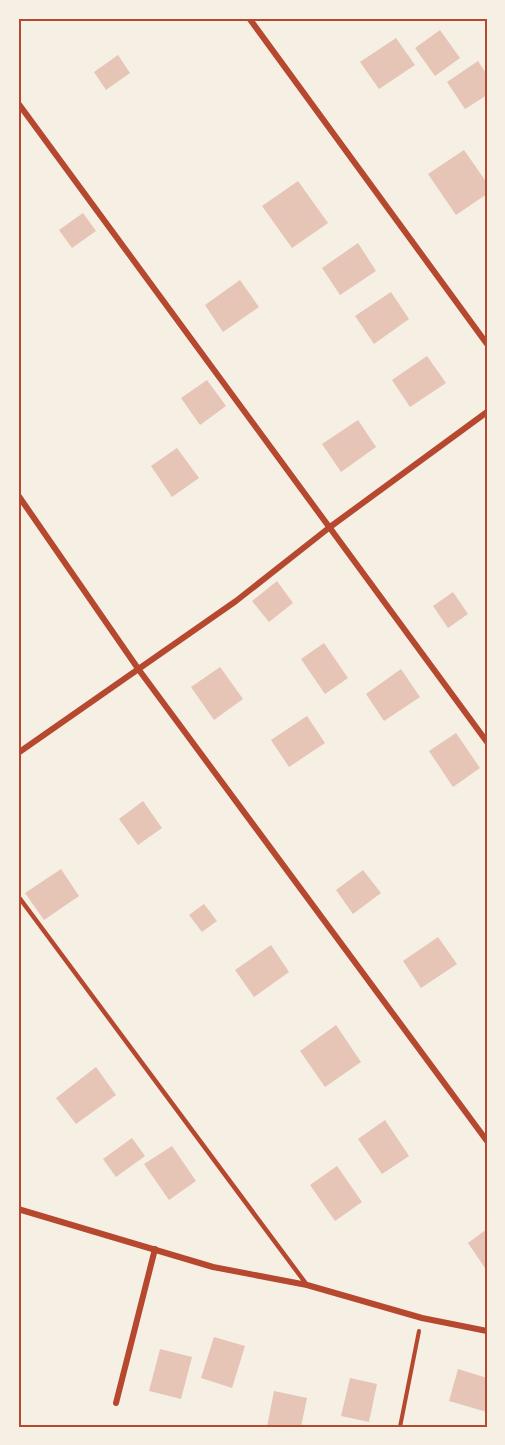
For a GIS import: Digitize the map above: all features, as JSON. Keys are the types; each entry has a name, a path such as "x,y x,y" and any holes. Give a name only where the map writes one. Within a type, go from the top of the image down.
{"street":[{"path":"249,18 487,344"},
{"path":"18,103 487,742"},
{"path":"18,753 236,601 330,527 487,412"},
{"path":"18,495 139,670 487,1142"},
{"path":"18,1209 213,1267 307,1285 422,1318 487,1331"},
{"path":"116,1403 155,1250"}],"lane":[{"path":"18,896 307,1285"}],"path":[{"path":"400,1427 422,1318"}],"building":[{"path":"440,30 460,58 435,76 415,48"},
{"path":"396,38 415,65 379,89 360,62"},
{"path":"118,55 130,73 106,90 94,72"},
{"path":"478,61 487,75 487,95 465,109 447,82"},
{"path":"464,150 487,183 487,194 456,215 428,174"},
{"path":"298,181 328,223 292,248 262,206"},
{"path":"83,213 96,231 72,248 59,230"},
{"path":"358,243 376,271 340,295 322,268"},
{"path":"240,280 259,307 223,332 205,305"},
{"path":"391,292 409,319 374,344 355,316"},
{"path":"427,356 446,383 410,407 392,380"},
{"path":"207,380 226,406 200,425 181,398"},
{"path":"358,420 376,447 341,472 322,444"},
{"path":"177,448 199,478 172,497 151,466"},
{"path":"277,581 293,603 269,622 252,601"},
{"path":"453,592 468,614 448,628 433,606"},
{"path":"324,643 348,678 325,694 301,659"},
{"path":"220,667 243,699 214,720 191,687"},
{"path":"401,669 420,697 384,721 366,694"},
{"path":"307,716 325,743 289,767 271,740"},
{"path":"456,733 480,768 453,787 429,751"},
{"path":"143,801 162,828 138,845 119,819"},
{"path":"61,869 79,896 44,920 25,893"},
{"path":"363,870 381,893 353,914 336,890"},
{"path":"204,904 217,921 202,932 189,915"},
{"path":"438,937 457,964 421,988 403,961"},
{"path":"271,945 289,972 254,997 235,970"},
{"path":"336,1025 361,1062 325,1087 300,1051"},
{"path":"96,1067 116,1095 76,1124 56,1098"},
{"path":"385,1120 409,1156 382,1174 358,1139"},
{"path":"132,1138 145,1156 116,1177 103,1159"},
{"path":"172,1146 196,1181 169,1200 144,1164"},
{"path":"337,1166 362,1202 335,1221 310,1185"},
{"path":"487,1229 487,1271 468,1243"},
{"path":"214,1337 245,1346 232,1388 201,1378"},
{"path":"160,1349 192,1357 181,1399 149,1391"},
{"path":"458,1369 487,1378 487,1412 449,1401"},
{"path":"350,1378 377,1384 369,1422 341,1416"},
{"path":"274,1391 307,1398 301,1427 267,1427"}]}
